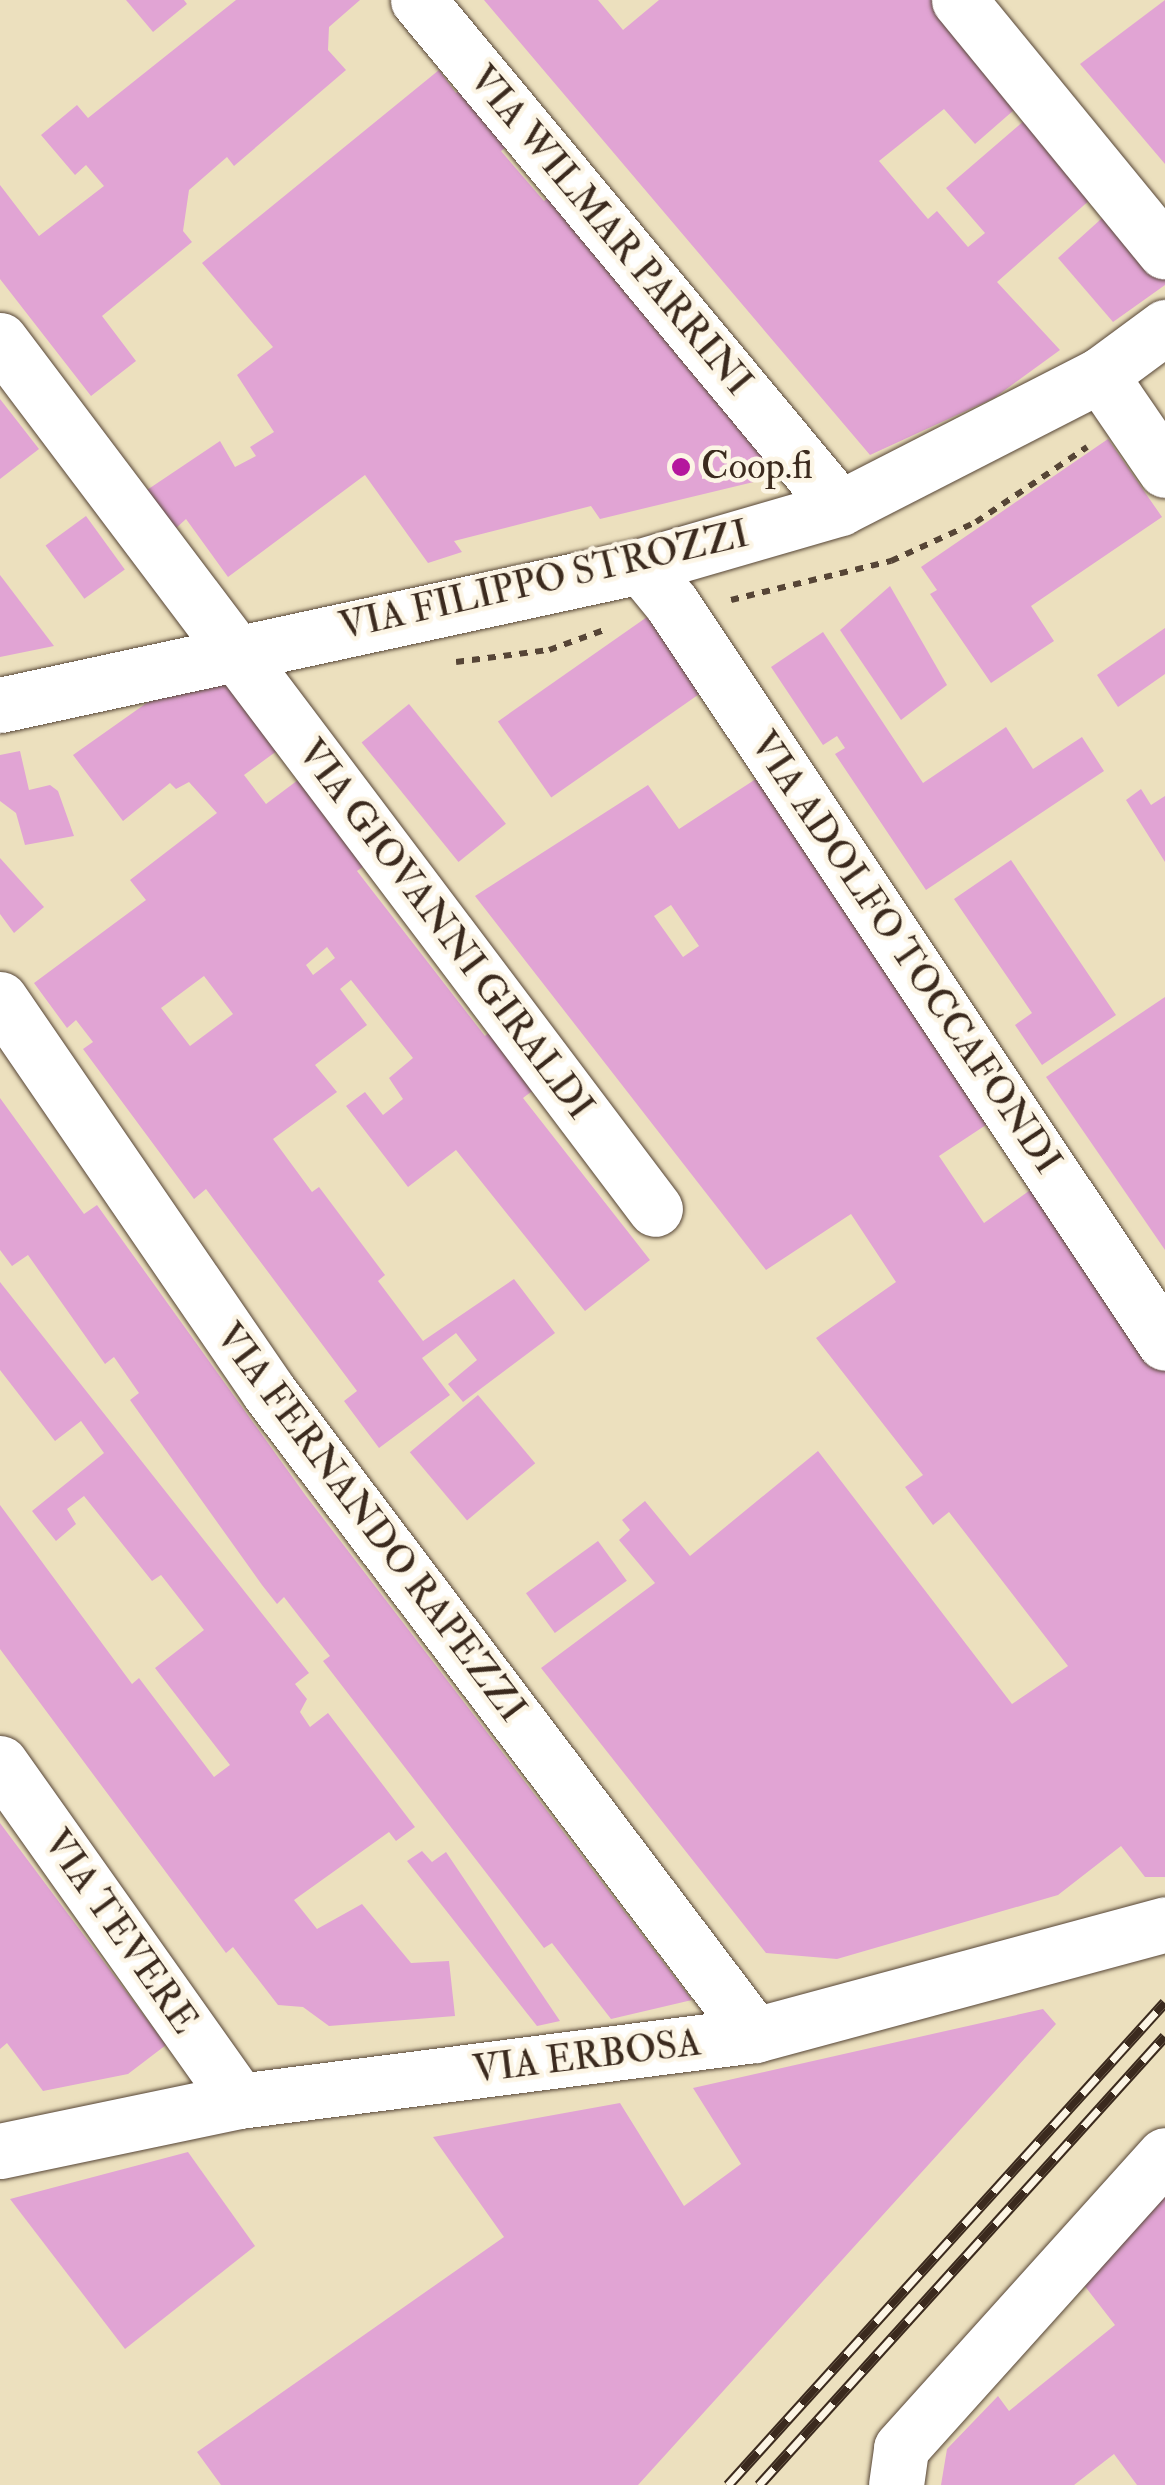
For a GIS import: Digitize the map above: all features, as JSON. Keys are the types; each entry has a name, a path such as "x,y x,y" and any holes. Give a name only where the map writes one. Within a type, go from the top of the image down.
{"street":[{"name":"VIA WILMAR PARRINI","path":"418,0 840,508"},
{"path":"959,0 1165,252"},
{"name":"VIA FILIPPO STROZZI","path":"0,705 234,651 641,566 840,508 1100,375 1165,327"},
{"name":"VIA GIOVANNI GIRALDI","path":"0,340 654,1209"},
{"path":"1100,375 1165,470"},
{"name":"VIA ADOLFO TOCCAFONDI","path":"641,566 672,604 1165,1342"},
{"name":"VIA FERNANDO RAPEZZI","path":"0,999 269,1392 756,2035"},
{"name":"VIA TEVERE","path":"0,1762 239,2101"},
{"name":"VIA ERBOSA","path":"0,2151 239,2101 756,2035 1165,1924"},
{"path":"896,2485 901,2448 1165,2155"}],"building":[{"path":"126,0 184,0 187,4 153,32"},
{"path":"236,0 360,0 329,27 328,50 346,70 234,166 227,157 189,190 183,231 192,242 102,316 136,361 91,396 0,279 0,185 39,236 104,186 86,165 75,175 41,135 77,105 88,118"},
{"path":"484,0 598,0 623,30 659,0 934,0 1021,104 975,144 944,109 879,161 928,219 937,211 968,247 985,233 946,188 1033,113 1100,191 997,282 1060,350 994,398 870,455"},
{"path":"1165,0 1165,164 1080,64"},
{"path":"439,70 456,93 465,84 514,141 501,151 544,201 555,192 791,473 600,519 591,506 454,541 462,552 428,563 365,475 228,577 186,519 174,530 144,492 220,441 235,467 256,456 250,447 274,432 237,375 273,347 202,263"},
{"path":"1111,210 1165,276 1165,285 1113,322 1058,258"},
{"path":"0,399 39,449 0,479"},
{"path":"1108,439 1162,517 1031,606 1054,641 991,683 930,594 937,590 921,567"},
{"path":"86,516 125,569 84,599 46,545"},
{"path":"0,575 54,646 0,657"},
{"path":"890,586 947,685 901,720 840,630"},
{"path":"647,617 700,693 551,798 498,721"},
{"path":"1165,628 1165,674 1118,707 1097,675"},
{"path":"823,632 923,783 1006,727 1033,769 1082,737 1104,771 926,890 835,754 845,748 837,736 823,745 771,667"},
{"path":"233,677 285,745 244,775 266,804 302,777 368,863 357,871 485,1036 495,1027 540,1085 523,1098 650,1260 585,1311 456,1150 408,1187 346,1106 365,1092 383,1115 403,1099 389,1078 413,1058 351,980 340,989 367,1025 315,1065 337,1092 273,1139 312,1192 319,1187 385,1275 378,1281 423,1341 514,1279 555,1333 463,1402 448,1384 477,1360 456,1333 422,1358 450,1395 379,1448 344,1401 357,1391 206,1189 194,1199 83,1049 93,1042 76,1020 67,1028 34,983 146,900 130,880 217,813 189,782 176,789 170,783 123,821 73,755 148,702","holes":["327,947 335,958 313,975 306,965","204,976 233,1014 190,1046 161,1008"]},
{"path":"409,704 506,824 459,862 362,742"},
{"path":"20,751 29,790 50,785 58,791 74,836 25,845 16,813 0,801 0,755"},
{"path":"762,775 995,1119 939,1156 984,1223 1040,1183 1165,1369 1165,1877 1145,1877 1121,1846 1058,1895 837,1959 766,1953 541,1668 655,1583 619,1540 630,1530 622,1520 645,1501 690,1556 818,1451 1012,1704 1068,1666 949,1512 933,1525 905,1487 923,1475 816,1338 896,1282 851,1214 766,1270 475,896 648,785 679,829","holes":["671,905 699,946 683,957 654,916"]},
{"path":"1141,789 1151,805 1165,796 1165,862 1126,800"},
{"path":"0,858 44,907 14,933 0,914"},
{"path":"1011,860 1116,1015 1042,1065 1015,1025 1032,1013 954,899"},
{"path":"1165,997 1165,1250 1046,1077"},
{"path":"0,1098 84,1214 97,1205 306,1496 692,2000 611,2019 552,1943 544,1948 323,1661 330,1656 284,1597 277,1604 262,1585 130,1400 139,1393 114,1357 105,1364 28,1255 12,1266 0,1250"},
{"path":"0,1282 309,1673 295,1684 307,1699 300,1712 310,1727 328,1713 415,1827 396,1841 389,1832 294,1900 317,1929 362,1904 411,1963 449,1961 455,2016 329,2026 303,2007 278,2005 233,1947 226,1953 0,1649 0,1505 132,1684 139,1678 214,1777 230,1765 155,1668 204,1630 161,1575 152,1581 84,1496 67,1509 76,1524 56,1541 32,1511 104,1453 81,1421 55,1441 0,1370"},
{"path":"478,1395 535,1463 467,1520 410,1452"},
{"path":"598,1541 627,1581 555,1633 526,1593"},
{"path":"0,1823 166,2045 128,2074 43,2091 7,2043 0,2049"},
{"path":"422,1851 432,1862 446,1852 560,2021 537,2026 407,1861"},
{"path":"1043,2009 1056,2024 638,2485 221,2485 197,2452 504,2237 433,2137 620,2103 684,2206 741,2164 693,2088"},
{"path":"188,2152 255,2246 125,2349 10,2199"},
{"path":"1165,2187 1165,2485 1137,2485 1114,2454 1074,2485 941,2485 947,2449 998,2396 1009,2411 1115,2325 1077,2276"}],"railway":[{"path":"728,2485 1165,2002"},
{"path":"759,2485 1165,2036"}],"place":[{"name":"Coop.fi","path":"681,467"}]}
